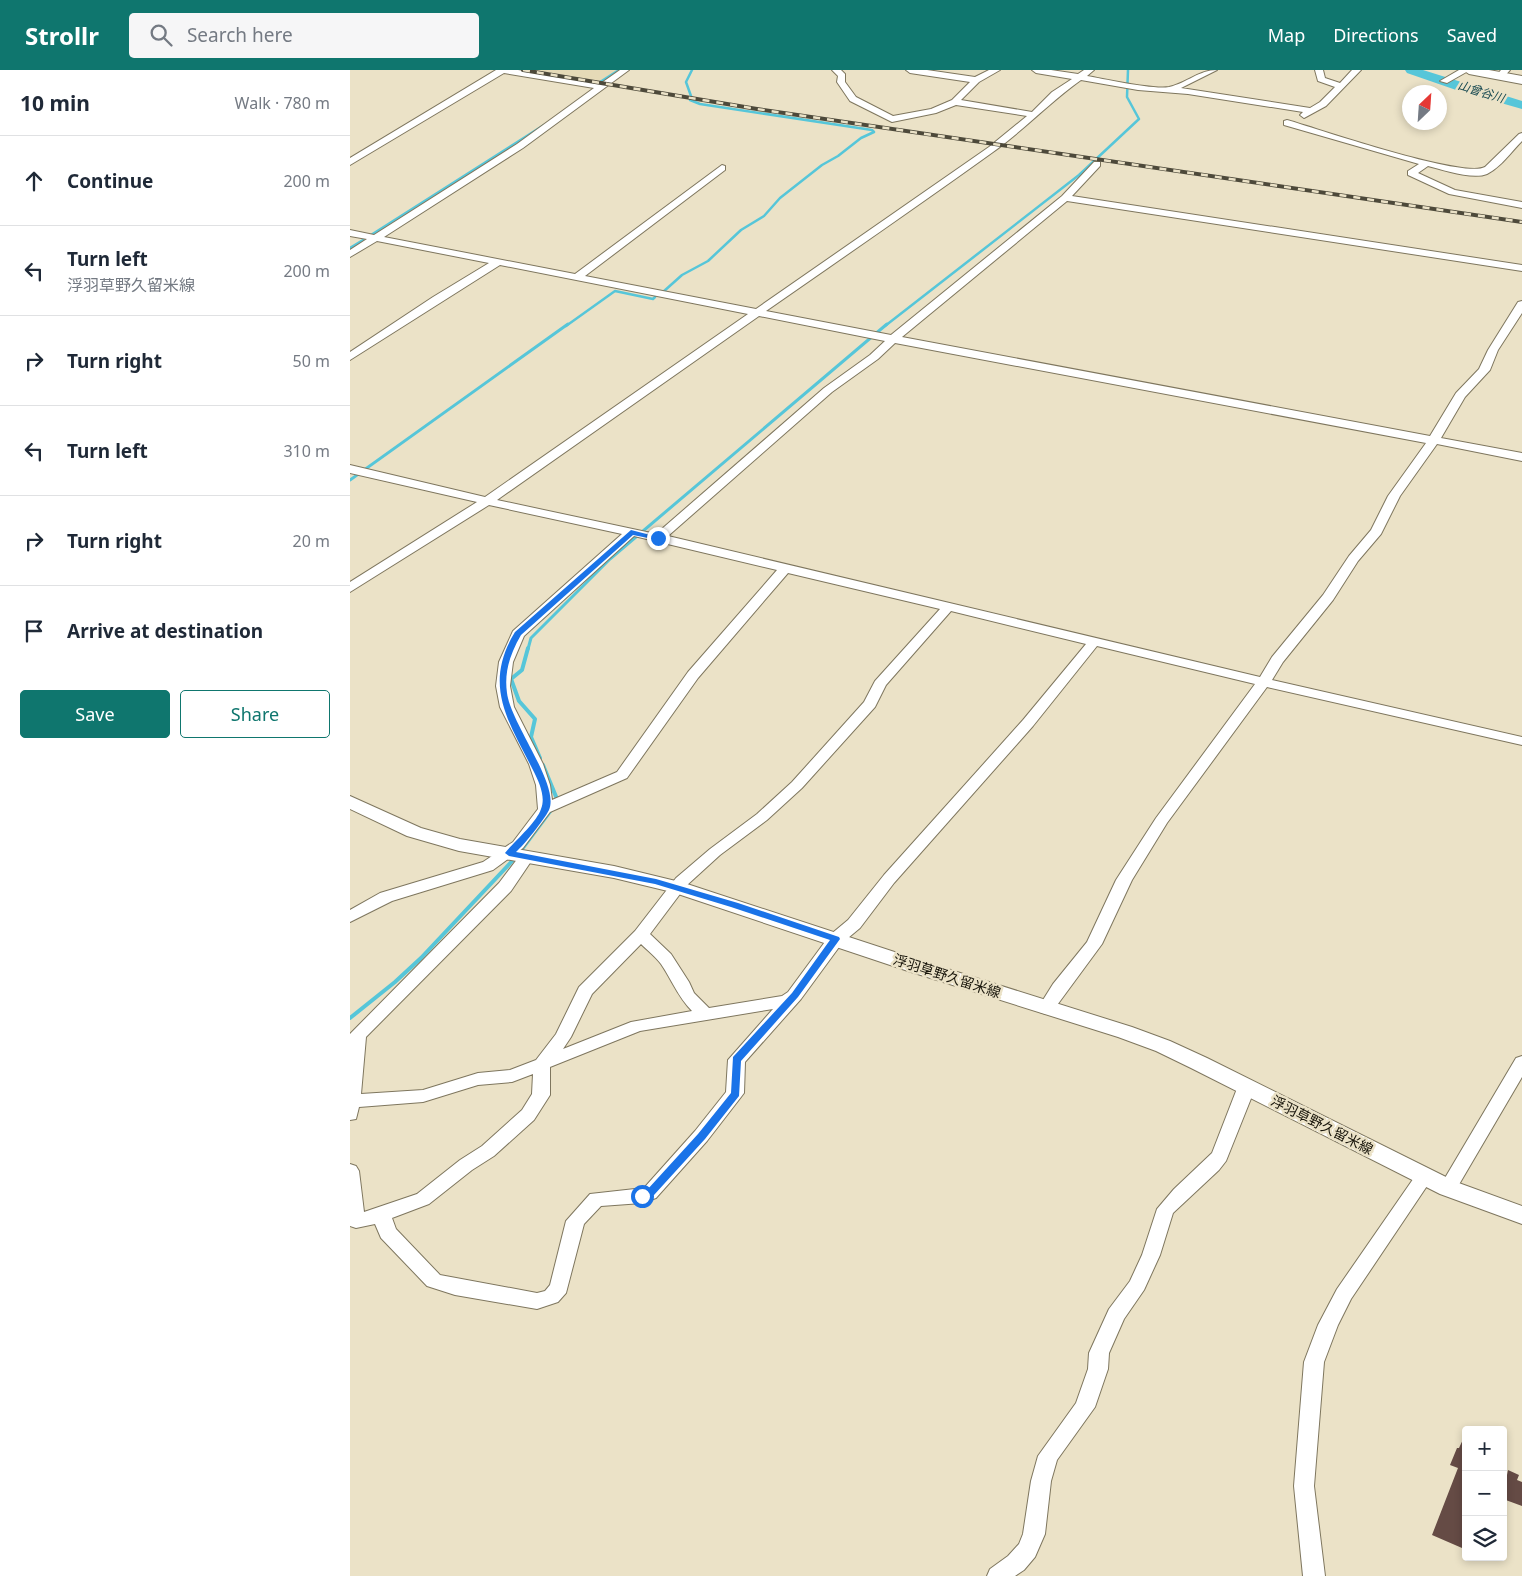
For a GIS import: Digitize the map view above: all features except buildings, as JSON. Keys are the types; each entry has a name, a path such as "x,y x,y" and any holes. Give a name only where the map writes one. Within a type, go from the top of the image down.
{"highway":[{"path":"1468,70 1503,73 1522,80"}],"main road":[{"name":"浮羽草野久留米線","path":"350,802 390,822 431,838 459,845 614,872 677,887 1125,1032 1163,1046 1247,1086 1424,1177 1448,1188 1522,1215"}],"street":[{"path":"350,162 503,70 602,87"},
{"path":"350,254 520,146 625,70"},
{"path":"836,70 842,76 841,82 853,99 892,119 933,111 955,102 976,80 996,70"},
{"path":"910,70 976,80"},
{"path":"1036,70 1138,87 1170,89 1313,111"},
{"path":"350,588 487,501 758,313 992,149 1034,115 1055,94 1090,70"},
{"path":"1170,89 1213,70"},
{"path":"1320,70 1321,79 1341,86"},
{"path":"1357,70 1323,104 1313,111 1287,123 1427,164 1480,173 1497,162 1522,136"},
{"path":"1444,81 1468,70"},
{"path":"955,102 1034,115"},
{"path":"658,538 828,390 874,357 893,339 1065,198 1097,164"},
{"path":"1427,164 1411,173 1452,192 1522,205"},
{"path":"576,278 722,168"},
{"path":"1065,198 1522,268"},
{"path":"350,233 893,339 1522,457"},
{"path":"350,357 437,299 498,262"},
{"path":"1046,1008 1059,988 1094,944 1124,880 1160,821 1264,682 1277,660 1328,596 1354,559 1378,531 1394,496 1434,440 1460,395 1484,370 1493,350 1522,304"},
{"path":"357,471 658,538 1264,682 1522,741"},
{"path":"545,809 546,795 543,783 514,725 503,694 503,670 507,652 518,634 631,532"},
{"path":"785,568 693,675 622,775 545,809 518,846 519,856 505,887 358,1035 351,1108 423,1096 478,1079 512,1076 637,1026 787,1001 795,995"},
{"path":"350,1171 356,1220 380,1214 423,1199 466,1165 488,1151 528,1115 541,1095 542,1064 563,1038 585,991 641,935 677,887 715,852 762,818 797,784 870,704 880,684 949,606"},
{"path":"380,1214 388,1233 434,1281 454,1287 537,1301 551,1297 559,1288 575,1221 596,1199 642,1196 650,1193 701,1136 735,1093 737,1060 795,995 836,939 854,924 889,879 1028,723 1094,642"},
{"path":"350,917 386,897 460,876 519,856"},
{"path":"641,935 665,958 681,982 687,996 705,1014"},
{"path":"1448,1188 1522,1062"},
{"path":"998,1576 1016,1563 1027,1550 1034,1534 1040,1481 1048,1456 1085,1406 1098,1369 1099,1353 1116,1315 1137,1284 1151,1255 1166,1209 1213,1165 1220,1156 1247,1086"},
{"path":"1314,1576 1310,1560 1304,1486 1314,1362 1328,1325 1344,1294 1424,1177"}],"shaded area":[{"path":"536,70 618,70 600,81"}],"waterway":[{"path":"597,84 619,70"},
{"path":"663,292 682,275 708,261 741,230 764,216 780,198 822,165 838,156 861,138 874,132 872,130 700,104 690,100 691,96 686,82 692,70"},
{"path":"885,326 1079,175 1139,119 1127,97 1128,70"},
{"name":"山曾谷川","path":"1411,70 1463,88 1522,105"},
{"path":"371,235 544,125"},
{"path":"350,248 363,240"},
{"path":"566,326 615,291 653,299 655,297"},
{"path":"350,480 568,324"},
{"path":"528,649 531,638 610,559 887,324"},
{"path":"528,648 522,670 511,679 519,701 535,719 531,737 540,758"},
{"path":"543,765 557,799 555,802"},
{"path":"519,853 551,810"},
{"path":"350,1018 395,982 421,958 515,858"}],"railway":[{"path":"523,70 757,109 1522,222"}],"route":[{"path":"642,1196 650,1193 701,1136 735,1093 737,1060 795,995 836,939 656,881 509,853 518,846 545,809 546,795 533,760 514,725 503,694 503,670 507,652 518,634 631,532 658,538"}]}
